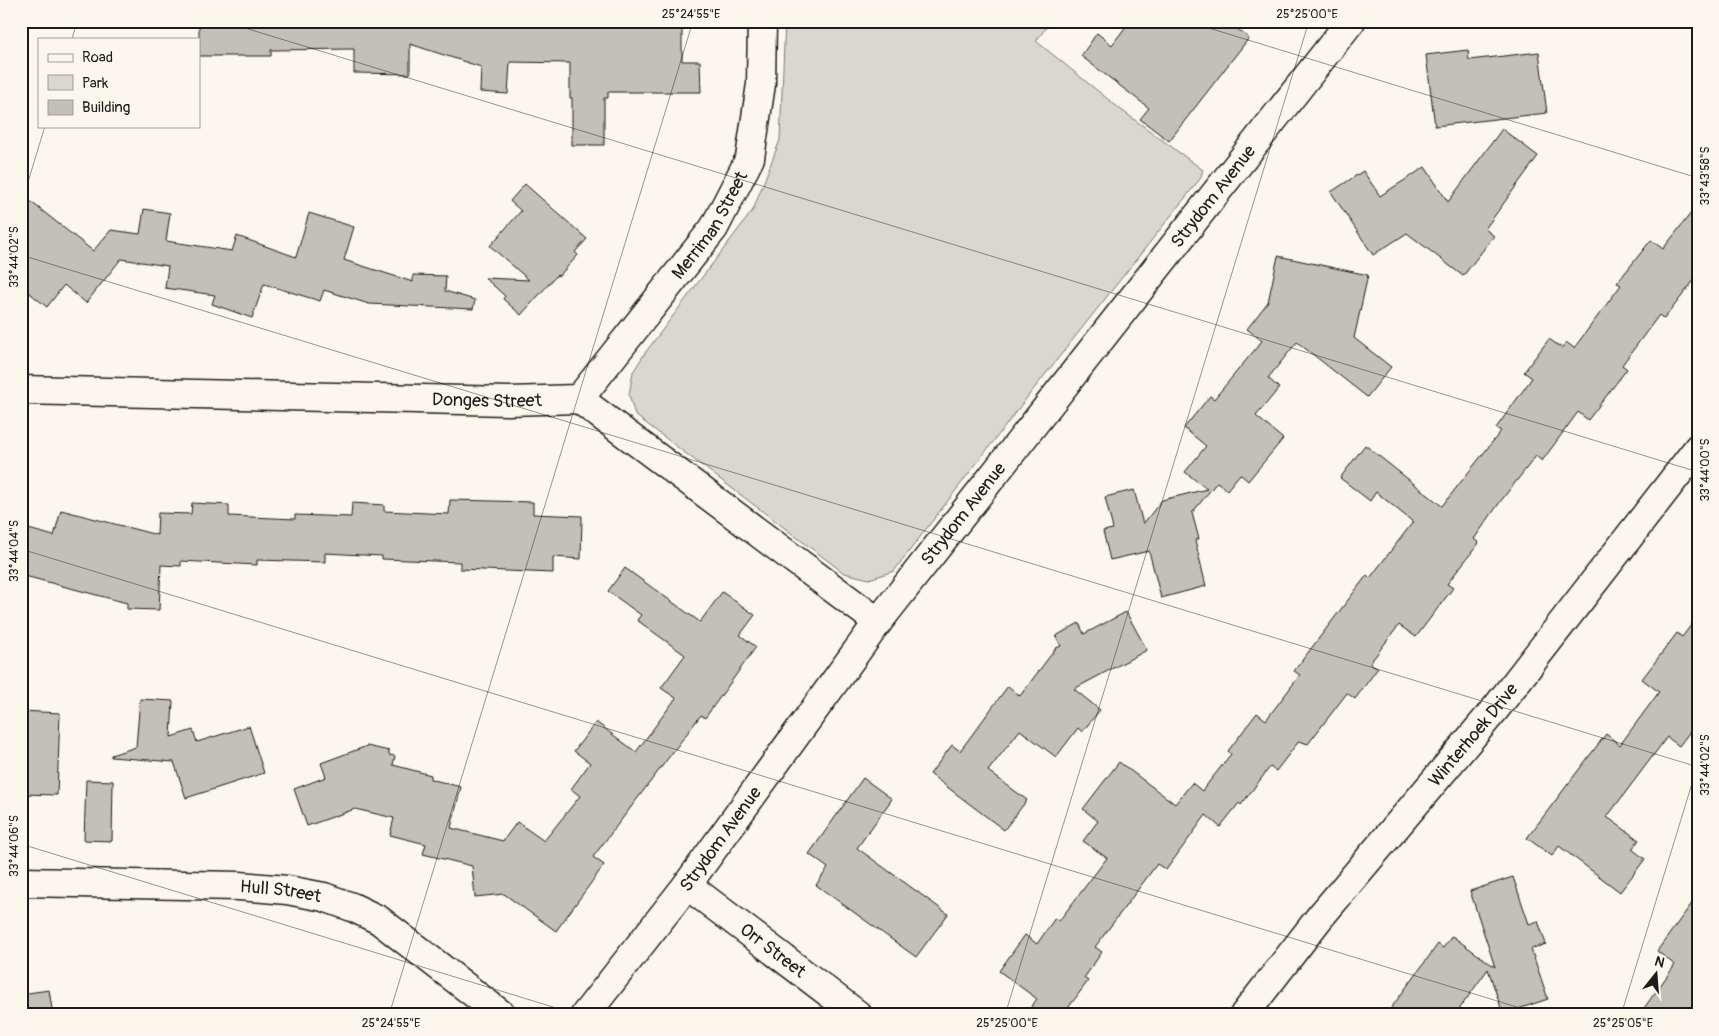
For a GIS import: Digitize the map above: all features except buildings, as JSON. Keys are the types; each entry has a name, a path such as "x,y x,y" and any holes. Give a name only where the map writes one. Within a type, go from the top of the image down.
{"street":[{"name":"Merriman Street","path":"579,399 714,228 750,158 762,84 762,21"},
{"name":"Strydom Avenue","path":"585,1015 687,885 878,622 1351,21"},
{"name":"Donges Street","path":"21,390 508,401 579,399"},
{"path":"579,399 878,622"},
{"name":"Winterhoek Drive","path":"1244,1015 1320,917 1496,708 1698,448"},
{"name":"Hull Street","path":"21,882 238,886 287,890 324,896 379,920 502,1015"},
{"name":"Orr Street","path":"687,885 858,1015"}],"green space":[{"path":"785,21 1051,21 1036,41 1120,109 1203,170 1200,179 1029,395 894,571 869,579 844,573 635,415 629,395 633,372 645,353 753,210 780,140"}]}
